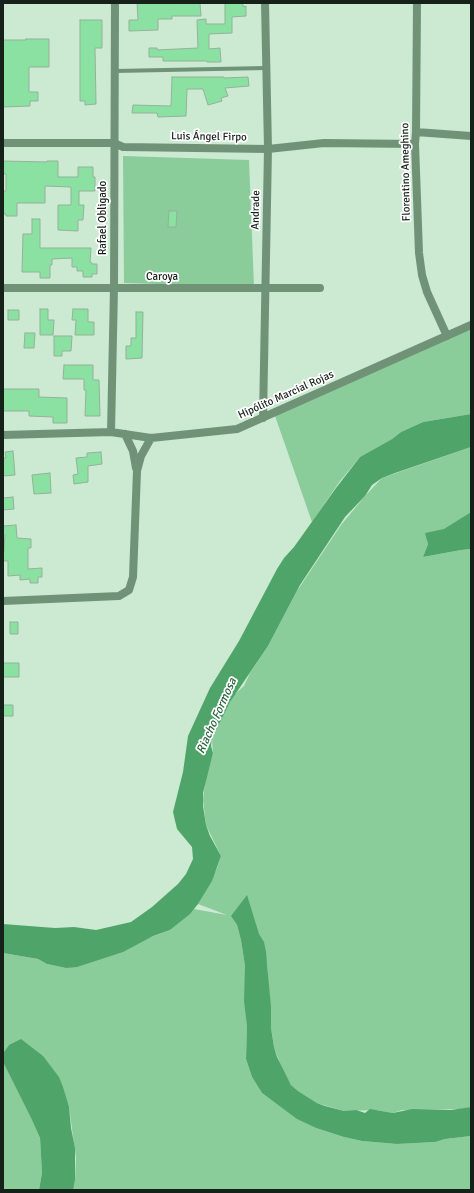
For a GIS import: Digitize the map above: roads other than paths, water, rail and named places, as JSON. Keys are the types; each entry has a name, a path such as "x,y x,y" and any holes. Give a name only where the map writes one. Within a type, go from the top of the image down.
{"street":[{"name":"Rafael Obligado","path":"111,432 114,288 115,3"},
{"name":"Andrade","path":"263,418 268,149 265,3"},
{"name":"Florentino Ameghino","path":"417,3 416,132 414,144 419,253 422,275 427,292 447,336"},
{"path":"416,132 471,136"},
{"name":"Luis Ángel Firpo","path":"3,143 114,143 123,147 268,149 324,143 414,144"},
{"name":"Caroya","path":"3,288 320,288"},
{"name":"Hipólito Marcial Rojas","path":"3,436 111,432 151,438 237,429 471,325"},
{"path":"125,434 133,451 137,471"},
{"path":"3,601 119,596 129,590 133,577 137,471 141,456 151,438"}],"lane":[{"path":"115,70 266,68"}],"water":[{"name":"Riacho Formosa","path":"471,414 471,447 382,478 372,485 365,496 345,517 300,585 268,646 230,702 212,738 211,746 213,753 203,793 203,806 206,825 221,856 212,881 190,914 170,930 153,936 123,952 77,967 66,968 47,964 38,959 3,953 3,924 55,928 74,927 96,930 131,922 152,907 178,884 186,874 193,859 192,847 177,829 173,812 183,772 188,736 210,688 239,641 277,569 360,457 392,439 401,432 423,422"},
{"path":"471,512 471,549 423,557 428,544 425,533 444,529"},
{"path":"247,895 259,934 264,942 266,952 271,1007 271,1028 274,1047 277,1057 291,1085 317,1103 344,1111 356,1110 365,1113 370,1109 393,1113 412,1109 451,1110 471,1107 471,1136 445,1139 435,1142 397,1144 362,1141 316,1128 297,1119 262,1093 252,1077 246,1059 247,1026 244,1001 245,966 237,925 231,916"},
{"path":"21,1039 43,1056 59,1077 63,1087 69,1107 75,1148 75,1180 73,1190 39,1190 42,1173 40,1138 3,1062 3,1053 9,1045"}]}
